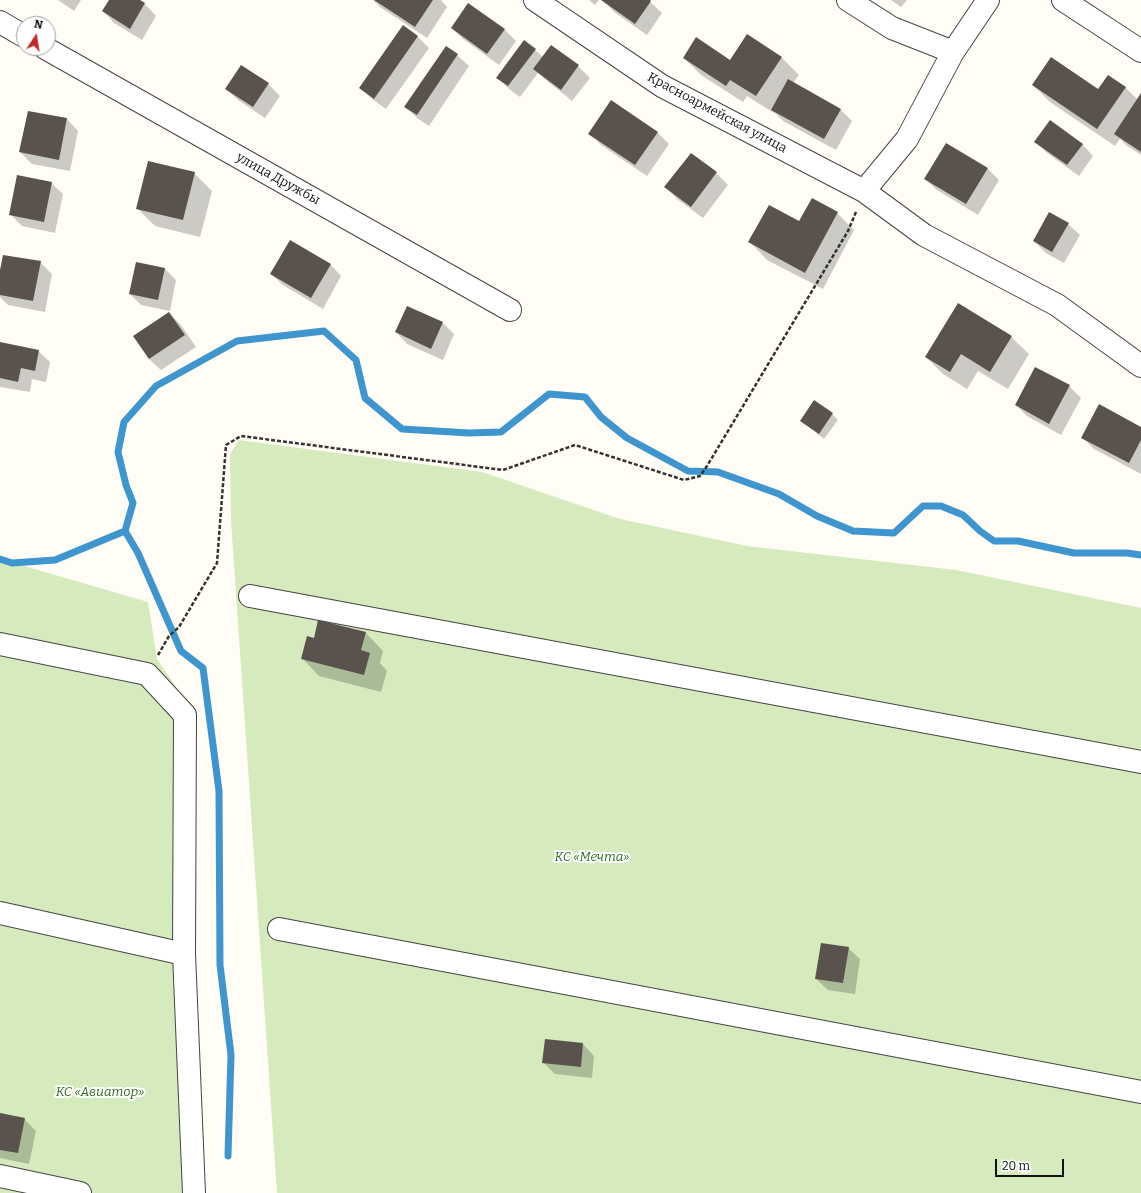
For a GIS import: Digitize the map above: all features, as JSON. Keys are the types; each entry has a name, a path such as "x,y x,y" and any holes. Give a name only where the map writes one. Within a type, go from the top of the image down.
{"street":[{"name":"Красноармейская улица","path":"535,0 662,86 864,191 924,235 1057,305 1141,366"},
{"path":"848,0 892,28 953,52"},
{"path":"864,191 907,140 953,52 988,0"},
{"path":"1063,0 1141,51"},
{"path":"0,22 16,31"},
{"name":"улица Дружбы","path":"56,54 510,310"},
{"path":"250,596 1141,762"},
{"path":"0,644 147,674 185,715 184,954 194,1193"},
{"path":"0,913 184,954"},
{"path":"279,929 1141,1092"},
{"path":"0,1176 80,1193"}],"path":[{"path":"169,636 180,627 217,563 226,445 241,436 503,470 575,445 684,480 700,476 848,231 864,191"}],"green space":[{"name":"КС «Мечта»","path":"239,440 482,472 620,519 747,546 956,570 1141,608 1141,1193 277,1193 231,520 230,454"},
{"name":"КС «Авиатор»","path":"0,559 148,602 157,659 195,715 195,955 205,1193 0,1193"}],"building":[{"path":"109,0 140,0 145,3 130,29 102,11"},
{"path":"374,0 433,0 415,27"},
{"path":"601,0 650,0 651,1 635,24"},
{"path":"468,3 505,29 487,54 451,28"},
{"path":"403,25 418,36 374,99 359,88"},
{"path":"747,34 782,57 756,96 730,80 726,86 683,58 696,37 730,60"},
{"path":"524,40 536,49 508,86 496,78"},
{"path":"551,45 579,65 561,90 533,69"},
{"path":"446,46 458,54 417,115 404,107"},
{"path":"1051,57 1098,89 1108,75 1126,87 1097,129 1032,85"},
{"path":"241,65 269,83 253,107 225,89"},
{"path":"788,79 841,109 824,139 771,110"},
{"path":"1141,93 1141,152 1114,134"},
{"path":"611,100 658,132 635,165 588,134"},
{"path":"28,111 67,118 59,160 19,152"},
{"path":"1050,120 1083,144 1067,165 1034,142"},
{"path":"946,143 988,168 966,204 924,179"},
{"path":"691,153 717,172 691,207 664,187"},
{"path":"148,161 195,172 183,220 136,209"},
{"path":"17,175 52,182 44,222 9,215"},
{"path":"812,198 838,212 805,273 748,242 769,205 799,221"},
{"path":"1049,212 1069,223 1052,252 1033,241"},
{"path":"290,240 331,264 311,298 270,274"},
{"path":"3,255 41,261 33,301 0,295 0,270"},
{"path":"136,262 165,268 158,300 129,294"},
{"path":"958,303 1012,336 990,372 961,354 950,372 925,357"},
{"path":"407,306 443,322 431,349 395,332"},
{"path":"169,312 185,335 149,359 133,336"},
{"path":"0,342 39,350 35,371 21,368 18,382 0,378"},
{"path":"1035,367 1070,385 1049,424 1015,405"},
{"path":"814,400 833,413 819,434 800,421"},
{"path":"1099,404 1141,427 1141,440 1129,463 1081,438"},
{"path":"318,620 366,632 361,650 370,653 364,675 301,659 307,636 314,638"},
{"path":"821,943 849,947 843,983 815,979"},
{"path":"545,1039 583,1043 581,1067 542,1063"},
{"path":"0,1113 25,1118 18,1153 0,1150"}],"waterway":[{"path":"228,1156 231,1055 220,965 219,791 203,668 181,651 138,553 125,531 133,503 126,485 118,452 124,422 156,386 237,341 324,331 356,360 365,398 402,429 469,433 501,432 549,394 585,397 601,417 627,438 688,471 718,472 779,494 817,516 853,531 894,533 923,506 941,506 963,515 980,531 994,541 1018,541 1074,553 1127,553 1141,555"},
{"path":"0,559 12,563 55,560 125,531"}]}
